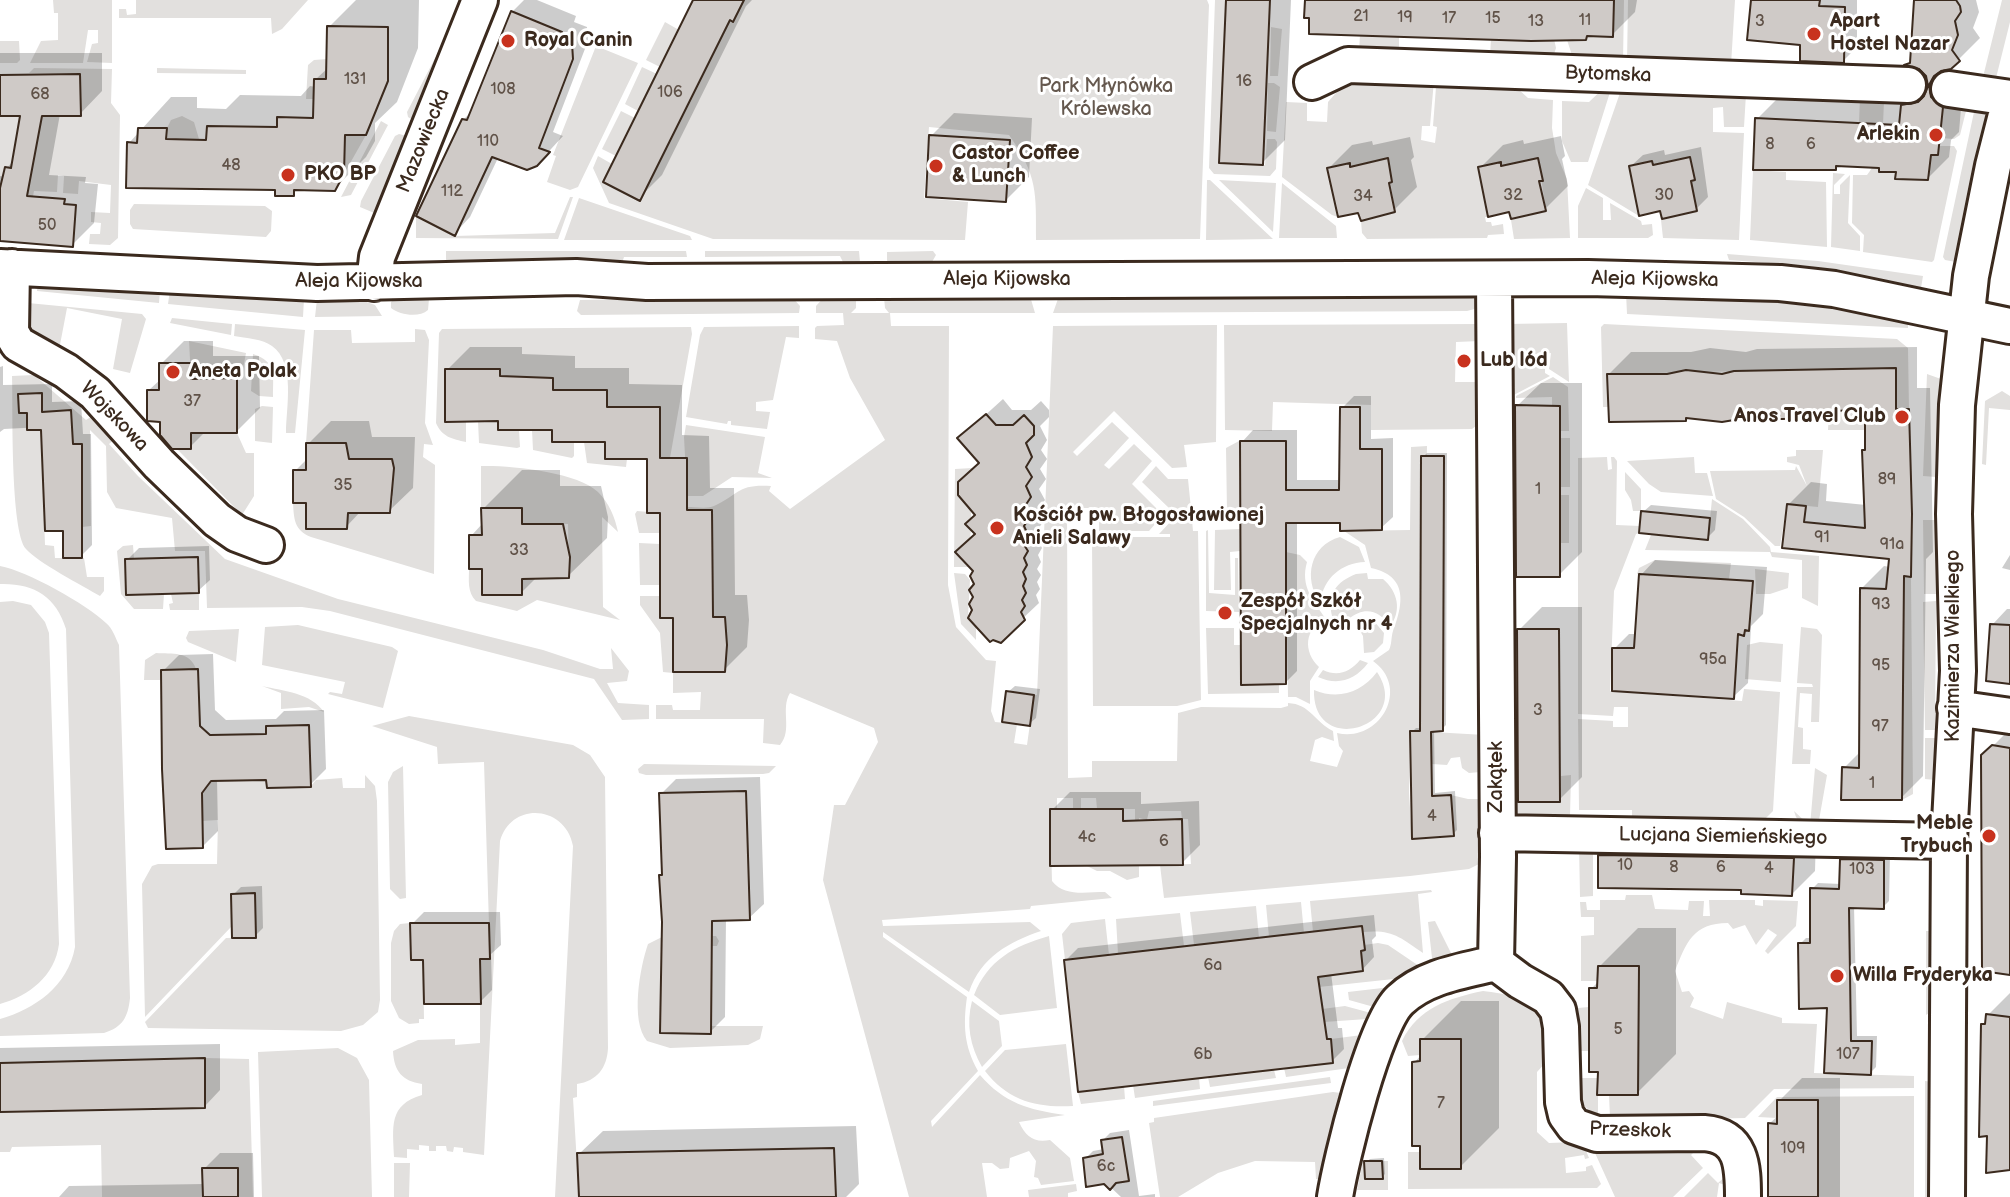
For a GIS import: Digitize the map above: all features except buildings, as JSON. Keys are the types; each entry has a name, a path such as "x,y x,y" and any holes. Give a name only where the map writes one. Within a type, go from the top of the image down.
{"street":[{"name":"Mazowiecka","path":"374,283 377,257 480,0"},
{"name":"Bytomska","path":"1312,82 1348,65 1908,85"},
{"path":"1949,89 2010,99"},
{"name":"Kazimierza Wielkiego","path":"1947,1197 1949,841 1958,611 1954,473 1965,317 1988,188 2010,99"},
{"name":"Aleja Kijowska","path":"6,267 317,283 576,277 647,282 1494,279 1780,283 1834,289 2010,326"},
{"name":"Wojskowa","path":"6,267 11,332 18,344 66,371 95,393 159,464 217,520 237,534 266,545"},
{"name":"Zakątek","path":"1494,279 1496,963"},
{"path":"1955,708 2010,716"},
{"name":"Lucjana Siemieńskiego","path":"1497,833 1949,841"},
{"path":"1335,1197 1367,1075 1392,1008 1428,982 1496,963"},
{"name":"Przeskok","path":"1496,963 1555,1005 1561,1027 1565,1110 1574,1126 1587,1132 1719,1135 1733,1145 1741,1164 1743,1197"}],"green space":[{"path":"53,0 112,0 112,63 87,62 92,44 98,43 98,30 88,30 83,63 30,63 41,41 58,40 58,13 54,13"},
{"path":"136,0 308,0 282,29 272,34 271,18 119,18 119,9 126,9 127,15 136,14"},
{"name":"Park Młynówka Królewska","path":"744,0 1207,0 1200,239 1036,240 1033,185 1025,162 1009,135 929,127 924,198 968,202 965,240 713,239 609,203 593,168 598,156 612,164 603,182 639,200 730,20 734,21"},
{"path":"1215,0 1226,0 1219,163 1265,165 1267,139 1275,139 1276,169 1270,176 1214,174 1209,168"},
{"path":"1614,0 1624,0 1623,62 1574,61 1567,40 1586,40 1587,36 1613,37"},
{"path":"1628,0 1735,0 1731,65 1627,63"},
{"path":"2002,0 2010,0 2010,22 1995,82 1981,85"},
{"path":"665,22 679,30 660,67 646,60"},
{"path":"1271,27 1282,29 1278,76 1270,76"},
{"path":"1360,34 1399,36 1399,53 1359,53"},
{"path":"448,37 417,123 408,117 407,112"},
{"path":"1491,39 1554,39 1556,48 1552,60 1490,56"},
{"path":"0,41 19,41 20,60 17,63 0,63"},
{"path":"596,46 638,63 578,187 570,190 547,182 556,156 553,155"},
{"path":"327,59 326,79 314,79 314,99 306,99 308,65 314,60"},
{"path":"642,67 657,74 638,111 625,104"},
{"path":"34,68 112,69 111,103 120,115 118,238 110,245 89,244 90,234 100,234 101,223 91,222 91,212 110,213 111,185 79,181 78,194 63,193 64,176 58,175 57,192 34,191 32,202 25,201 36,148 15,145 11,168 5,167 0,188 0,116 81,116 80,73 29,73"},
{"path":"157,68 246,70 246,74 157,73"},
{"path":"1355,71 1434,80 1430,126 1422,126 1421,140 1435,143 1437,127 1433,126 1437,74 1505,77 1528,98 1553,100 1552,128 1556,153 1567,179 1570,238 1514,239 1511,220 1546,211 1538,158 1501,166 1500,162 1478,167 1488,217 1485,217 1486,222 1491,222 1492,226 1503,224 1504,234 1488,235 1487,238 1367,239 1362,233 1361,221 1395,212 1387,159 1350,167 1349,163 1327,168 1338,217 1282,177 1286,102 1307,103 1307,121 1327,122 1328,102"},
{"path":"1611,81 1588,162 1571,162 1562,141 1562,101 1589,102"},
{"path":"1268,83 1280,87 1276,132 1267,131"},
{"path":"1621,90 1746,94 1744,127 1724,127 1723,107 1713,108 1713,132 1744,133 1739,240 1663,238 1661,220 1697,210 1652,161 1629,166 1639,216 1588,185"},
{"path":"1860,97 1884,102 1883,124 1859,123"},
{"path":"1977,98 1987,111 1956,262 1943,257"},
{"path":"1943,103 1967,107 1960,135 1954,139 1940,138"},
{"path":"621,111 635,118 616,156 602,149"},
{"path":"182,116 194,122 199,139 167,143 167,128 171,120"},
{"path":"381,121 388,125 351,195 341,197"},
{"path":"345,135 366,135 344,174"},
{"path":"395,136 411,137 379,215 360,207 361,201"},
{"path":"1939,146 1954,146 1957,151 1934,260 1863,252 1864,235 1852,223 1853,175 1867,175 1872,168 1879,168 1879,172 1896,173 1896,179 1928,180 1931,155 1938,155"},
{"path":"1753,170 1786,172 1786,180 1826,182 1827,247 1750,240"},
{"path":"1833,173 1845,174 1834,185 1834,194 1840,194 1840,185 1850,175 1848,223 1860,236 1860,251 1831,247"},
{"path":"1207,180 1210,180 1273,239 1206,240"},
{"path":"1219,180 1276,183 1273,232"},
{"path":"1282,183 1336,226 1337,238 1279,238"},
{"path":"1586,188 1603,198 1603,220 1611,220 1610,203 1641,221 1642,225 1652,224 1653,235 1648,238 1578,238 1578,206"},
{"path":"570,197 573,197 558,239 416,238 416,216 455,236 555,233"},
{"path":"579,198 690,236 692,240 564,240"},
{"path":"134,204 265,206 272,211 271,231 266,237 133,229 130,210"},
{"path":"446,251 686,251 687,257 624,257 622,263 446,264"},
{"path":"705,251 859,251 860,262 843,262 840,256 705,257"},
{"path":"933,251 936,255 932,262 887,262 887,252"},
{"path":"1727,254 1818,261 1923,276 1921,288 1808,266 1729,260"},
{"path":"38,282 160,290 159,303 37,291"},
{"path":"170,290 304,299 303,317 168,304"},
{"path":"1626,293 1802,303 1908,322 1908,328 1627,314"},
{"path":"1465,295 1482,307 1467,311 1053,313 1059,296"},
{"path":"825,296 856,297 856,308 851,313 889,313 884,297 1030,296 1035,313 890,313 891,326 949,326 948,585 956,627 986,660 996,661 991,711 995,722 1017,724 1014,743 1027,745 1034,695 1037,695 1053,326 1217,325 1216,442 1184,445 1187,467 1172,468 1114,411 1073,452 1077,456 1112,422 1129,438 1104,465 1109,469 1134,444 1152,461 1132,484 1163,515 1149,531 1099,531 1099,508 1067,508 1068,778 1092,777 1092,761 1177,761 1178,713 1201,707 1281,708 1288,706 1288,703 1307,710 1333,731 1334,741 1322,737 1315,740 1310,761 1337,767 1343,751 1337,733 1352,734 1366,730 1377,722 1390,698 1384,672 1373,661 1389,650 1400,602 1400,593 1392,578 1371,568 1365,545 1344,531 1410,530 1411,447 1427,446 1420,731 1410,732 1412,839 1454,836 1451,795 1486,799 1483,862 1469,869 1410,876 1164,898 1160,865 1191,864 1188,819 1182,819 1181,811 1149,811 1147,820 1139,818 1139,877 1127,880 1110,871 1097,871 1087,866 1123,866 1135,833 1135,809 1097,809 1096,798 1081,798 1081,809 1073,809 1073,798 1057,798 1057,809 1050,809 1052,881 1069,892 1105,892 1112,898 1031,906 1030,909 882,920 883,926 1030,922 1041,931 998,952 981,969 969,992 883,932 883,937 967,997 966,1035 978,1071 931,1121 932,1127 980,1075 998,1092 1018,1104 1065,1115 1019,1122 1031,1138 1050,1140 1070,1158 1074,1181 1041,1185 1034,1177 1036,1161 1029,1151 1010,1158 1009,1168 1000,1169 992,1163 982,1163 987,1197 909,1197 823,880 834,805 845,805 878,742 874,728 790,693 786,706 786,733 780,745 763,743 764,719 656,719 656,705 672,705 673,710 700,710 701,692 673,693 673,673 663,672 660,633 640,605 640,596 660,596 660,618 673,618 673,672 725,672 687,507 711,507 745,488 771,486 769,491 790,509 885,440 850,378 837,341 815,339 817,326 844,325 843,313 816,313 816,306"},
{"path":"792,297 800,306 799,313 581,315 577,311 580,300"},
{"path":"317,299 361,300 375,305 382,316 315,317"},
{"path":"394,299 429,299 428,310 415,315 399,312 391,308"},
{"path":"28,303 142,314 146,319 130,373 113,369 122,319 67,308 59,350 30,336"},
{"path":"172,318 232,324 231,335 170,323"},
{"path":"1567,323 1569,382 1549,369 1551,353 1528,357 1529,367 1545,366 1545,373 1550,376 1508,398 1507,324"},
{"path":"235,324 305,330 295,433 286,433 288,386 284,363 272,346 234,336"},
{"path":"1480,324 1480,341 1456,342 1455,382 1481,382 1481,422 1472,429 1371,430 1371,405 1273,402 1272,431 1225,430 1224,325"},
{"path":"1604,324 1897,339 1908,348 1909,409 1896,409 1895,368 1608,374 1608,407 1603,407 1601,327"},
{"path":"799,326 799,338 786,337 773,400 756,402 756,411 770,412 767,429 731,425 731,421 727,424 686,417 704,327"},
{"path":"691,327 670,458 660,458 607,411 606,391 446,422 466,422 466,442 444,434 436,423 439,333 442,329"},
{"path":"415,329 425,330 429,340 425,423 433,445 424,444 423,457 435,465 434,574 311,537 298,527 293,509 293,503 306,503 306,529 346,529 345,513 392,512 393,496 345,459 346,443 306,443 314,330 351,330 352,343 415,342"},
{"path":"189,341 246,353 243,369 237,378 191,379"},
{"path":"253,354 270,365 273,397 259,396 251,391"},
{"path":"1927,374 1941,379 1936,477 1923,476"},
{"path":"34,375 86,420 102,410 122,433 109,444 225,559 338,599 543,650 600,669 613,669 611,648 629,671 627,681 607,683 618,703 649,705 649,719 622,720 594,679 330,611 302,607 207,608 205,551 175,551 172,518 116,508 107,492 106,446 90,430 91,526 82,527 81,466 73,444 71,411 42,412 42,393 19,394 19,413 27,413 27,430 41,430 45,545 54,546 55,558 84,558 87,577 104,577 104,591 100,596 40,560 26,549 21,538 15,494 12,376"},
{"path":"1553,377 1568,387 1569,431 1559,431 1560,406 1552,406 1552,397 1516,398"},
{"path":"2002,391 2010,396 2010,410 1989,408 1986,465 1982,464 1985,401"},
{"path":"273,407 272,443 255,441 255,409"},
{"path":"1865,410 1866,430 1828,430 1829,411"},
{"path":"478,421 498,421 498,430 519,430 520,447 479,443"},
{"path":"686,425 765,437 758,473 772,478 732,477 703,496 687,496"},
{"path":"532,430 552,430 553,442 574,442 574,456 533,450"},
{"path":"191,433 237,433 246,453 254,453 254,496 242,515 177,449 191,449"},
{"path":"1560,438 1570,438 1570,487 1560,487"},
{"path":"1239,441 1240,511 1227,512 1226,448"},
{"path":"584,442 605,442 627,459 626,467 587,463"},
{"path":"1796,450 1823,450 1818,507 1787,504 1780,546 1775,546 1744,517 1716,499 1710,471 1795,470 1796,466 1807,486 1799,465 1787,462 1787,457 1796,456"},
{"path":"1607,457 1608,470 1612,469 1611,457 1617,461 1616,525 1640,526 1614,591 1610,691 1742,701 1744,689 1780,692 1773,811 1754,830 1632,828 1632,810 1579,810 1578,719 1613,721 1613,727 1628,727 1628,707 1614,707 1613,716 1578,714 1578,458"},
{"path":"1694,457 1695,473 1707,473 1713,496 1661,492 1627,461"},
{"path":"481,466 560,475 588,485 602,496 611,510 618,532 602,517 603,607 620,620 537,600 517,611 476,601 470,590 469,569 482,569 482,595 522,595 521,579 569,578 568,524 521,524 481,508"},
{"path":"1156,466 1168,479 1188,479 1191,509 1170,509 1142,482"},
{"path":"973,468 958,482 958,495 971,510 971,518 966,525 971,530 970,538 958,555 969,567 954,567 955,469"},
{"path":"1625,472 1641,489 1641,511 1633,511 1625,490"},
{"path":"1560,495 1569,495 1569,543 1560,543"},
{"path":"1712,499 1743,519 1770,547 1771,552 1819,556 1818,606 1802,598 1802,560 1772,557 1770,552 1645,550 1651,535 1708,539"},
{"path":"637,511 660,513 660,533 639,533"},
{"path":"1172,520 1192,520 1193,531 1198,531 1201,700 1177,706 1093,706 1092,537 1170,537 1170,534 1159,534"},
{"path":"1923,520 1936,520 1936,594 1924,594"},
{"path":"1240,529 1240,551 1230,552 1231,590 1214,590 1215,530"},
{"path":"1208,530 1209,593 1235,595 1235,558 1238,558 1239,612 1206,611"},
{"path":"1340,537 1359,547 1365,562 1348,565 1335,573 1325,586 1320,602 1312,583 1312,564 1322,547"},
{"path":"639,543 660,544 660,585 640,585"},
{"path":"133,545 134,559 125,560 126,595 164,594 163,609 134,609 121,594 117,551 123,546"},
{"path":"1286,552 1300,555 1307,562 1307,586 1326,619 1313,628 1308,641 1310,654 1319,667 1310,681 1310,704 1296,697 1288,697"},
{"path":"1655,560 1731,563 1729,579 1637,574 1639,568"},
{"path":"0,566 40,581 85,607 108,625 119,645 130,998 123,1020 116,1028 104,1033 0,1036 0,1019 26,1009 48,994 65,973 75,947 66,629 56,608 42,594 23,586 0,584"},
{"path":"1755,569 1789,573 1788,588 1770,594 1756,594"},
{"path":"954,573 965,574 970,580 968,617 976,627 976,640 961,624"},
{"path":"1367,573 1368,579 1383,579 1392,590 1397,608 1390,627 1377,614 1366,611 1349,619 1332,616 1332,595 1338,585 1356,574"},
{"path":"1904,576 1911,577 1913,794 1902,800"},
{"path":"199,593 199,610 170,610 169,604 173,603 171,594"},
{"path":"1936,601 1935,730 1925,730 1923,602"},
{"path":"0,602 31,605 45,622 49,633 59,944 52,966 39,983 21,996 0,1004"},
{"path":"1363,620 1374,621 1384,633 1383,643 1374,652 1364,653 1363,636 1356,624"},
{"path":"298,625 398,651 383,708 328,694 342,694 345,682 262,665 265,627"},
{"path":"1801,627 1817,629 1822,635 1819,722 1811,722 1812,694 1800,693 1798,727 1803,728 1803,749 1811,750 1810,764 1792,764 1797,687 1813,687 1812,684 1797,683"},
{"path":"1206,628 1234,628 1234,645 1241,645 1240,685 1279,685 1279,693 1208,694"},
{"path":"239,629 236,662 188,642 186,638 189,631"},
{"path":"1760,642 1783,644 1781,682 1745,679 1747,645"},
{"path":"156,653 185,656 196,669 162,670 161,680 144,680 145,660"},
{"path":"1360,660 1368,663 1358,674 1346,680 1332,681 1318,677 1323,670 1343,672"},
{"path":"1377,672 1385,691 1382,708 1373,720 1359,727 1343,729 1328,724 1318,711 1314,690 1332,694 1348,693 1364,685"},
{"path":"262,686 304,697 324,712 309,707 281,709 281,693"},
{"path":"409,716 573,745 590,755 605,777 608,1048 606,1062 600,1072 590,1080 577,1084 577,1097 573,1098 579,1197 555,1197 573,846 560,823 538,813 515,819 500,841 484,1155 463,1152 463,1148 454,1147 453,1152 447,1151 446,1146 436,1146 436,1151 429,1151 429,1146 419,1145 419,1150 407,1149 407,1158 394,1157 395,1118 403,1105 422,1095 422,1084 400,1074 393,1051 418,1040 455,1039 455,1045 480,1043 480,959 490,958 484,762 438,764 437,747 372,726"},
{"path":"1432,732 1485,735 1491,771 1469,773 1462,768 1460,757 1451,758 1447,765 1432,764"},
{"path":"1925,738 1936,738 1935,780 1925,779"},
{"path":"644,764 776,766 763,774 646,775 639,773 638,769"},
{"path":"403,766 406,898 400,899 390,889 388,782 393,772"},
{"path":"1815,768 1827,775 1818,826 1805,828 1794,811 1810,826"},
{"path":"1509,774 1517,774 1517,802 1560,802 1561,776 1571,775 1570,816 1565,822 1520,819 1514,814"},
{"path":"365,775 375,786 377,801 378,1012 363,1025 341,1031 148,1028 145,1022 226,938 256,937 232,926 145,1017 142,884 152,866 158,864 217,864 218,820 202,821 202,791 210,781 266,780 267,788 310,787 316,780 342,778 343,788 365,788"},
{"path":"1579,844 1593,844 1593,896 1580,897"},
{"path":"1431,890 1418,894 1423,953 1395,935 1363,932 1362,926 1313,932 1310,901"},
{"path":"1626,895 1652,895 1655,909 1688,910 1689,901 1704,901 1703,916 1710,916 1709,900 1755,900 1755,905 1763,906 1763,900 1798,901 1796,926 1768,954 1765,951 1777,935 1768,929 1756,945 1745,925 1733,929 1728,923 1716,924 1692,936 1675,971 1682,992 1689,991 1694,998 1690,1007 1723,1019 1727,1002 1782,1018 1782,1023 1817,1024 1814,1073 1914,1076 1914,1088 1774,1089 1745,1118 1663,1120 1610,1117 1609,1095 1638,1094 1639,966 1598,966 1597,981 1581,981 1581,936 1594,935 1594,917 1581,917 1580,902 1586,902 1587,910 1600,910 1600,900 1625,900"},
{"path":"1301,902 1304,933 1269,937 1266,905"},
{"path":"1256,906 1259,938 1194,945 1190,912"},
{"path":"1180,913 1184,946 1118,954 1116,919"},
{"path":"1105,919 1109,955 1065,960 1062,934 1071,923"},
{"path":"1435,921 1452,955 1436,961 1432,958 1428,922"},
{"path":"410,923 411,960 423,960 424,1019 409,1024 399,1018 391,1001 391,943 394,931 400,924"},
{"path":"1926,931 1934,931 1933,1010 1926,1015"},
{"path":"716,936 719,941 717,946 661,946 660,1033 711,1034 711,1026 763,1026 760,1039 748,1045 670,1048 647,1041 639,1021 638,1008 642,966 648,944 662,937"},
{"path":"1049,936 1057,1008 1000,1015 974,995 987,972 1004,956"},
{"path":"1364,945 1388,945 1422,968 1403,978 1319,987 1318,977 1363,971 1361,951 1365,950"},
{"path":"1391,987 1374,1007 1349,1000 1348,992"},
{"path":"1483,991 1519,999 1541,1014 1546,1027 1547,1061 1537,1072 1537,1132 1549,1143 1575,1142 1576,1148 1585,1148 1589,1158 1585,1159 1584,1155 1565,1158 1566,1173 1586,1171 1586,1167 1592,1165 1601,1184 1597,1188 1408,1189 1408,1152 1420,1152 1461,1168 1461,1040 1420,1055 1408,1056 1402,1041 1417,1020 1436,1006"},
{"path":"972,1001 999,1021 1002,1046 982,1067 970,1035"},
{"path":"1345,1006 1371,1013 1367,1019 1324,1022 1322,1009"},
{"path":"1589,1007 1598,1040 1589,1040 1589,1051 1579,1051 1578,1008"},
{"path":"1362,1035 1349,1068 1286,1077 1284,1068 1331,1039"},
{"path":"1066,1044 1073,1106 1035,1104 1013,1096 985,1071 1005,1050"},
{"path":"338,1048 357,1058 369,1080 372,1197 262,1197 258,1052"},
{"path":"205,1058 249,1059 253,1197 238,1197 237,1168 202,1168 203,1197 102,1197 101,1145 12,1147 10,1152 0,1152 0,1112 205,1108"},
{"path":"1274,1070 1276,1078 1210,1087 1208,1077"},
{"path":"1330,1077 1331,1083 1153,1106 1153,1101"},
{"path":"1199,1078 1200,1089 1135,1098 1133,1085"},
{"path":"1579,1078 1598,1078 1598,1117 1583,1105"},
{"path":"1925,1081 1933,1082 1933,1197 1925,1197"},
{"path":"1124,1086 1125,1099 1081,1104 1078,1092"},
{"path":"1341,1093 1320,1179 1316,1179 1315,1162 1255,1161 1218,1173 1178,1197 1160,1197 1149,1123 1154,1122 1154,1118"},
{"path":"1914,1096 1914,1197 1818,1197 1778,1100 1777,1118 1758,1117 1777,1097"},
{"path":"1590,1142 1704,1142 1691,1155 1703,1168 1673,1197 1615,1197"},
{"path":"1363,1161 1365,1179 1382,1179 1382,1161 1388,1161 1388,1190 1357,1190"},
{"path":"394,1163 410,1163 409,1197 394,1197"},
{"path":"1708,1173 1718,1183 1729,1173 1731,1187 1719,1183 1717,1197 1684,1197"},
{"path":"1076,1184 1077,1191 1068,1193 1068,1197 1029,1197 1028,1190"}],"place":[{"name":"Apart Hostel Nazar","path":"1814,34"},
{"name":"Royal Canin","path":"508,41"},
{"name":"Arlekin","path":"1936,135"},
{"name":"Castor Coffee & Lunch","path":"936,166"},
{"name":"PKO BP","path":"288,175"},
{"name":"Lub lód","path":"1464,361"},
{"name":"Aneta Polak","path":"173,372"},
{"name":"Anos Travel Club","path":"1902,417"},
{"name":"Kościół pw. Błogosławionej Anieli Salawy","path":"997,528"},
{"name":"Zespół Szkół Specjalnych nr 4","path":"1225,613"},
{"name":"Meble Trybuch","path":"1989,836"},
{"name":"Willa Fryderyka","path":"1837,976"}]}
